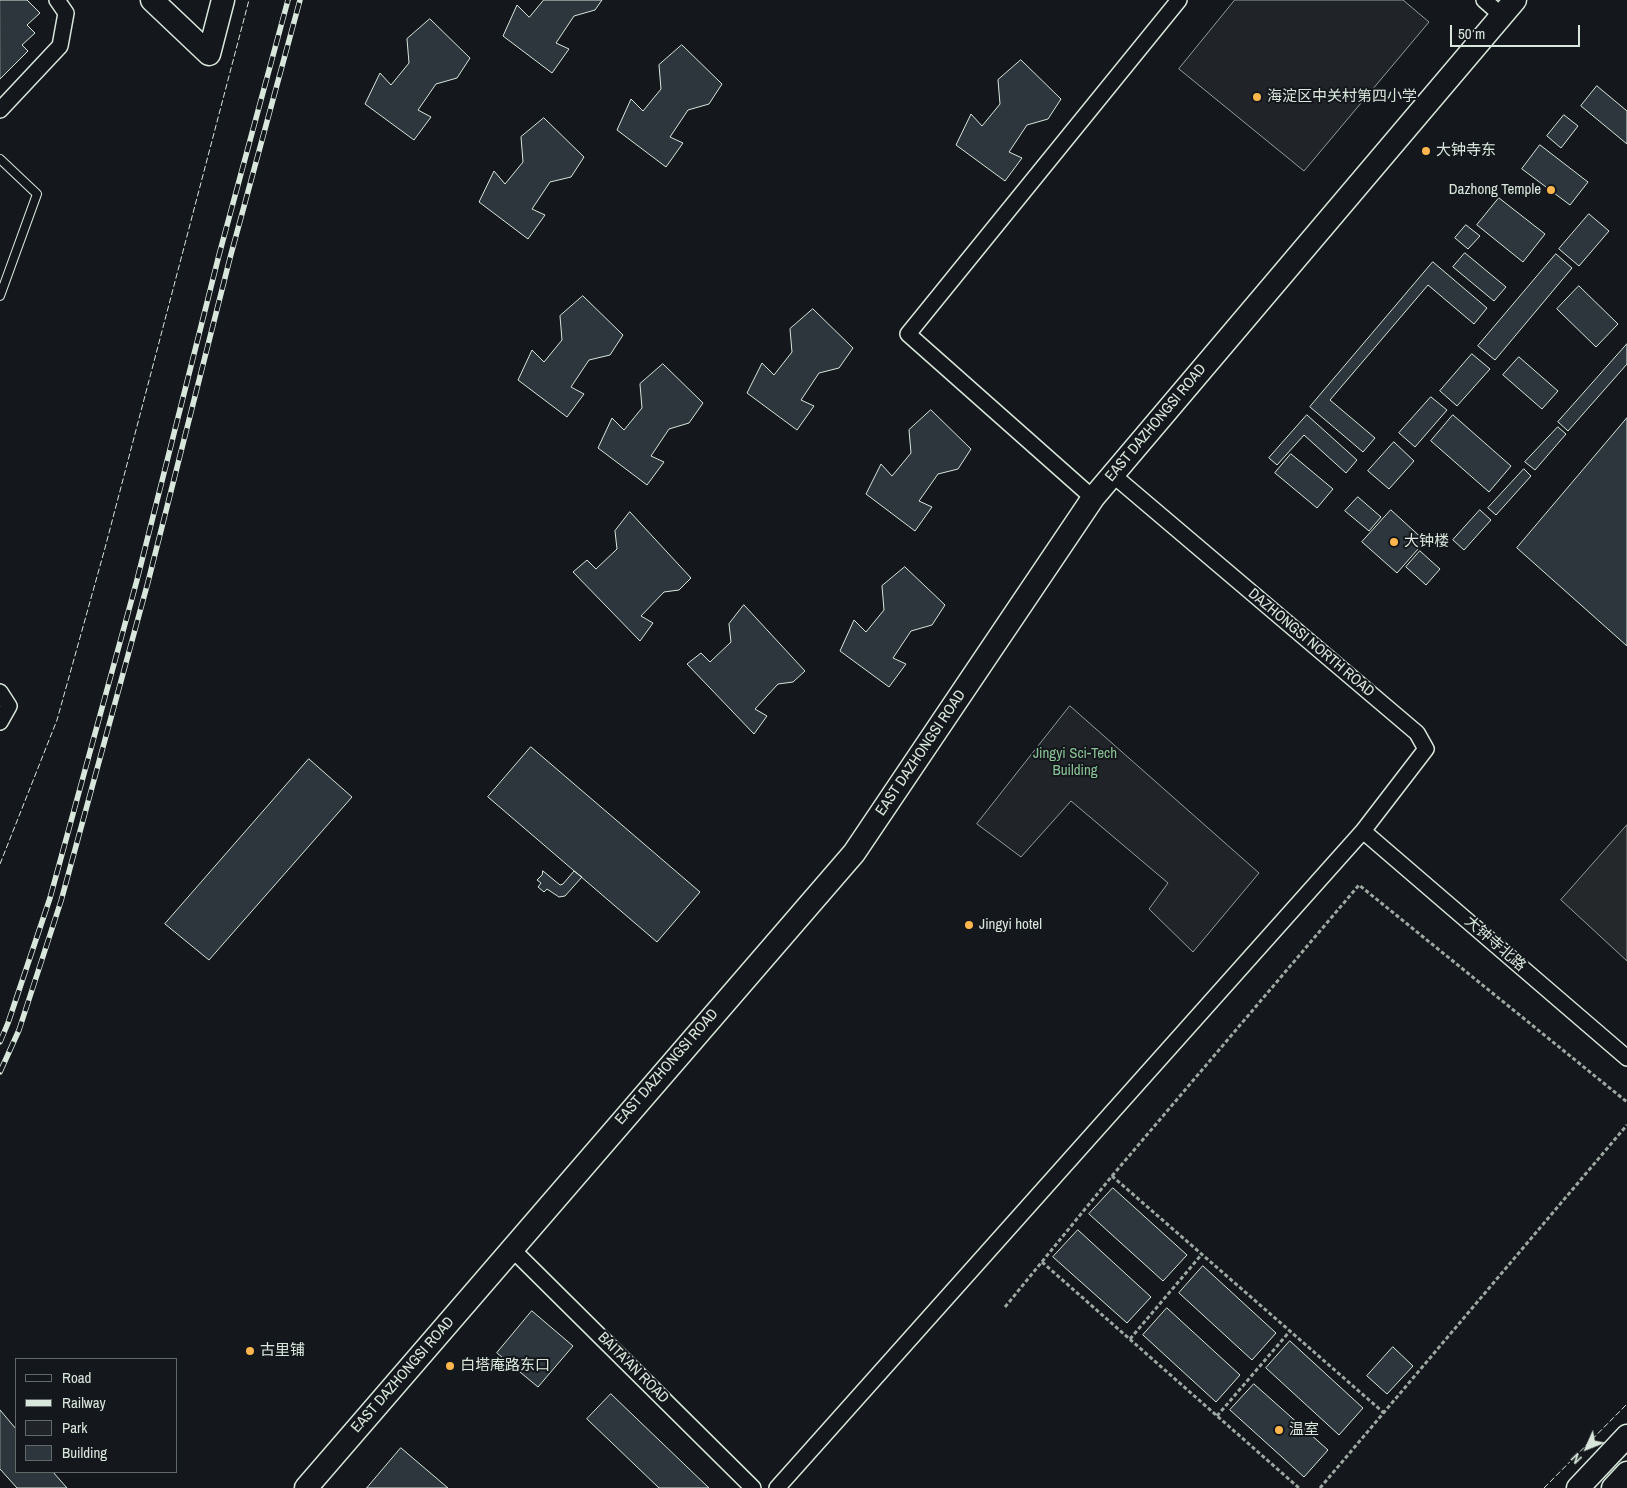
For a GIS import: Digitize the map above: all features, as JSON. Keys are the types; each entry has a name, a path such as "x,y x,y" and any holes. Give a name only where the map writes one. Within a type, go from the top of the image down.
{"street":[{"path":"0,110 60,46 66,13 57,0"},
{"path":"152,0 209,54 224,0"},
{"path":"1093,498 908,334 1179,0"},
{"path":"1484,0 1508,8"},
{"name":"EAST DAZHONGSI ROAD","path":"306,1488 854,852 1093,498 1508,8"},
{"name":"DAZHONGSI NORTH ROAD","path":"1113,475 1417,733 1426,749 1363,830"},
{"path":"0,692 9,706 0,722"},
{"path":"777,1488 1363,830"},
{"name":"大钟寺北路","path":"1363,830 1627,1058"},
{"name":"BAITA'AN ROAD","path":"512,1248 753,1488"},
{"path":"1578,1488 1627,1436"},
{"path":"1613,1488 1627,1473"}],"lane":[{"path":"0,159 36,194 0,296"}],"path":[{"path":"1005,1307 1112,1176 1359,885 1627,1102"},
{"path":"1320,1488 1627,1125"},
{"path":"1112,1176 1384,1413"},
{"path":"1130,1339 1202,1254"},
{"path":"1042,1262 1299,1488"},
{"path":"1217,1416 1290,1331"}],"green space":[{"path":"1235,0 1403,0 1429,22 1304,171 1179,69"},
{"name":"Jingyi Sci-Tech Building","path":"1070,706 1259,873 1193,952 1149,909 1168,883 1071,801 1021,857 977,824"}],"shaded area":[{"path":"1627,825 1627,961 1561,900"}],"building":[{"path":"0,0 27,0 40,13 27,25 35,33 22,45 28,51 0,79"},
{"path":"544,0 602,0 595,10 574,16 556,43 569,49 552,73 503,36 517,5 529,17"},
{"path":"430,19 470,58 457,78 436,84 418,110 431,117 414,140 365,104 380,73 391,85 409,63 407,39"},
{"path":"682,45 722,84 709,104 688,110 670,137 683,143 666,167 617,130 631,99 643,111 661,89 659,65"},
{"path":"1021,60 1061,99 1048,119 1027,125 1009,152 1022,158 1005,181 956,145 971,114 982,126 1000,104 998,80"},
{"path":"1597,86 1627,111 1627,144 1581,106"},
{"path":"1564,115 1578,126 1561,148 1547,136"},
{"path":"544,118 584,157 571,177 550,182 532,209 545,215 528,239 479,202 494,171 505,184 523,162 521,137"},
{"path":"1540,145 1588,182 1570,205 1522,169"},
{"path":"1499,198 1545,234 1523,262 1477,225"},
{"path":"1589,214 1609,231 1579,266 1559,249"},
{"path":"1466,225 1480,236 1468,249 1455,238"},
{"path":"1465,253 1506,287 1494,301 1453,267"},
{"path":"1556,254 1572,268 1495,360 1478,346"},
{"path":"1433,262 1487,308 1474,324 1428,285 1330,400 1375,438 1363,452 1310,407"},
{"path":"1579,286 1618,324 1596,347 1557,309"},
{"path":"583,296 623,335 610,355 589,360 571,387 584,394 567,417 518,380 532,350 544,362 562,340 560,316"},
{"path":"813,309 853,348 839,368 819,373 801,400 814,406 797,430 747,393 762,363 774,375 792,352 790,329"},
{"path":"1627,344 1627,364 1568,431 1558,422"},
{"path":"1472,354 1490,369 1457,406 1440,391"},
{"path":"1519,357 1558,391 1542,409 1503,375"},
{"path":"663,364 703,403 689,423 669,429 651,456 664,462 647,485 598,448 612,418 624,430 642,408 640,384"},
{"path":"1431,397 1447,410 1415,447 1399,433"},
{"path":"931,410 971,449 958,469 938,474 919,501 932,507 915,531 866,494 881,464 892,476 911,453 909,430"},
{"path":"1307,415 1357,460 1346,473 1304,435 1277,465 1269,458"},
{"path":"1453,415 1511,466 1489,492 1431,441"},
{"path":"1627,418 1627,646 1517,548"},
{"path":"1558,427 1566,434 1535,470 1525,462"},
{"path":"1394,442 1414,461 1389,489 1368,471"},
{"path":"1291,454 1333,489 1317,508 1275,473"},
{"path":"1524,469 1531,476 1496,515 1488,508"},
{"path":"1358,497 1381,517 1369,531 1345,511"},
{"name":"大钟楼","path":"1391,510 1425,541 1397,573 1362,542"},
{"path":"1480,510 1491,520 1464,550 1453,540"},
{"path":"630,512 691,578 679,590 664,592 641,616 653,623 640,641 573,572 587,560 596,569 617,549 615,531"},
{"path":"1420,551 1440,569 1426,585 1406,567"},
{"path":"905,567 945,605 932,625 911,631 893,658 906,664 889,687 840,651 854,620 866,632 884,610 882,586"},
{"path":"744,605 805,671 793,682 778,684 755,709 767,716 754,734 687,664 701,653 710,662 731,642 729,624"},
{"path":"531,747 700,892 657,942 488,797"},
{"path":"309,759 352,797 209,960 165,924"},
{"path":"543,871 560,885 574,871 582,877 565,896 559,897 547,889 544,892 538,887 541,883 537,880"},
{"path":"1113,1188 1187,1255 1163,1281 1089,1214"},
{"path":"1078,1230 1151,1297 1127,1323 1053,1257"},
{"path":"1203,1266 1276,1333 1252,1360 1179,1293"},
{"path":"1167,1308 1240,1375 1216,1402 1143,1335"},
{"path":"532,1311 573,1346 538,1387 497,1353"},
{"name":"温室","path":"1290,1341 1363,1408 1339,1435 1266,1368"},
{"path":"1393,1347 1413,1366 1387,1394 1367,1376"},
{"name":"温室","path":"1254,1384 1328,1450 1304,1477 1230,1410"},
{"path":"611,1394 709,1488 659,1488 587,1419"},
{"path":"0,1410 15,1428 15,1473 54,1473 67,1488 17,1488 0,1469"},
{"path":"401,1448 448,1488 367,1488"}],"railway":[{"path":"0,1042 50,898 137,580 219,255 288,0"},
{"path":"0,1072 19,1030 61,901 148,582 230,258 300,0"}],"fence":[{"path":"0,864 57,720 105,548 249,0"},
{"path":"1544,1488 1627,1404"}],"place":[{"name":"海淀区中关村第四小学","path":"1257,97"},
{"name":"大钟寺东","path":"1426,151"},
{"name":"Dazhong Temple","path":"1551,190"},
{"name":"大钟楼","path":"1394,542"},
{"name":"Jingyi hotel","path":"969,925"},
{"name":"古里铺","path":"250,1351"},
{"name":"白塔庵路东口","path":"450,1366"},
{"name":"温室","path":"1279,1430"}]}
